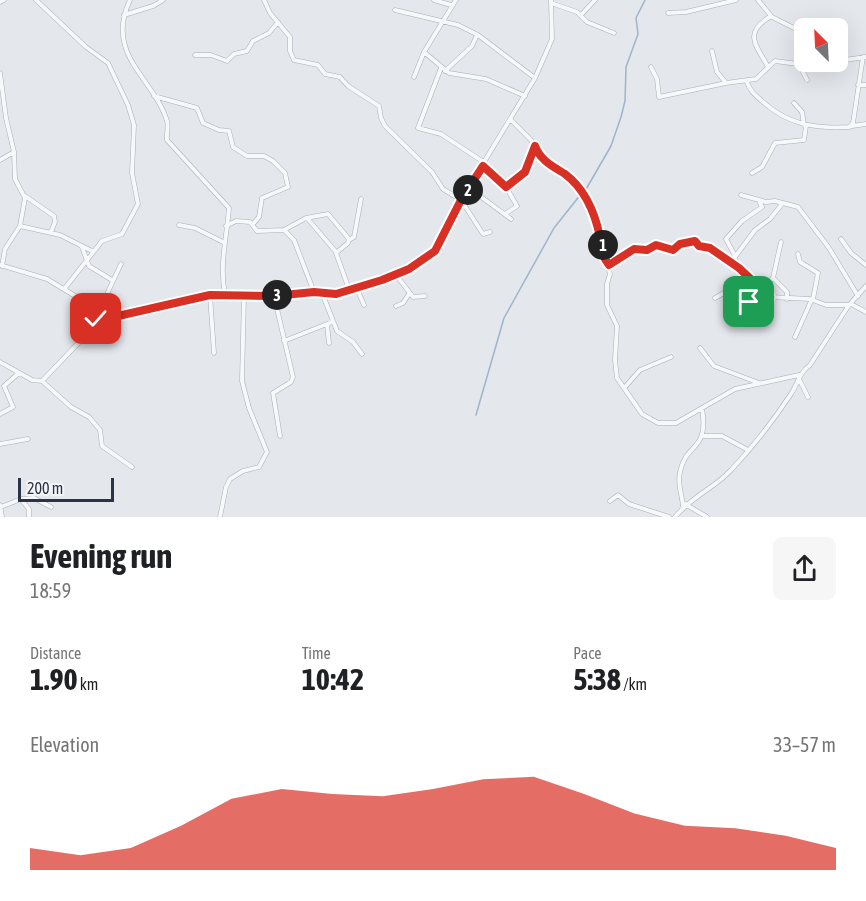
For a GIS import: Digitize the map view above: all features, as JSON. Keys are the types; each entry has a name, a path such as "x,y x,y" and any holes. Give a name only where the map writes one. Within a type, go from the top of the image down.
{"street":[{"path":"36,0 86,47 108,63 128,105 134,124 131,158 133,179 138,194 137,207 122,234 104,239 92,251 66,288"},
{"path":"130,0 124,15 123,36 138,75 167,122 167,140 229,208 223,242 225,256 222,278 225,294"},
{"path":"124,15 153,6 163,0"},
{"path":"264,0 290,37 290,51 294,60 318,65 325,74 340,77 348,86 377,104 385,126 435,176 442,189 461,200 478,229 483,234 490,232"},
{"path":"434,0 451,5"},
{"path":"414,76 424,52 456,0"},
{"path":"581,15 595,0"},
{"path":"668,13 686,12 736,0"},
{"path":"758,0 771,16 794,28"},
{"path":"25,196 20,226 5,249 1,266 47,279 66,288 100,311 118,316 210,295 275,296 314,292 350,292 396,275 435,251 461,200 535,78 552,39 551,1 581,15 587,22 614,33"},
{"path":"395,10 429,19 444,20 477,35 535,78"},
{"path":"768,67 758,55 758,44 753,36 754,32 771,16"},
{"path":"195,55 211,55 228,61 234,54 249,50 253,41 269,33 278,22"},
{"path":"477,35 472,46 443,70 418,128 441,134 484,165 506,187 517,206 505,214"},
{"path":"712,51 717,72 726,83"},
{"path":"424,52 443,70 463,77 486,79 525,96"},
{"path":"848,59 864,57 851,126"},
{"path":"651,68 657,79 660,97 726,83 747,82 756,79 775,61 794,62"},
{"path":"802,72 807,80"},
{"path":"0,73 6,118 14,152 15,179 25,196 54,216 55,222 51,232"},
{"path":"747,82 753,93 770,109 805,126 866,124"},
{"path":"858,85 866,85"},
{"path":"153,96 194,106 200,110 203,123 219,130 229,131 233,147 248,156 268,157 283,170 288,187 262,198 259,217 253,224"},
{"path":"752,173 762,167 775,143 804,140 805,126 802,112 794,103"},
{"path":"510,119 535,146 546,162 568,177 587,197 607,252 605,259 609,265 610,278 607,284 607,305 617,326 615,366 617,378 642,414 658,423 676,423 728,392 759,382 799,377"},
{"path":"506,187 525,172 535,146"},
{"path":"0,160 14,152"},
{"path":"469,188 511,219"},
{"path":"741,195 795,206 805,214 858,296"},
{"path":"336,252 354,237 362,199"},
{"path":"736,266 735,257 726,242 727,237 742,221 762,207 759,200"},
{"path":"735,257 756,229 770,219 782,204"},
{"path":"253,224 257,231 284,230 307,218 328,214 349,240"},
{"path":"307,218 336,252 350,292"},
{"path":"226,227 236,221 253,224"},
{"path":"179,225 195,228 223,242"},
{"path":"20,226 51,232 92,251"},
{"path":"284,230 293,237 314,292"},
{"path":"841,239 851,253 866,265"},
{"path":"609,265 634,249 647,250 656,245 673,250 680,244 693,241 699,246 708,247 736,266 770,297"},
{"path":"762,290 773,278 781,242"},
{"path":"82,247 86,261 95,271 112,280"},
{"path":"795,338 813,299 818,273 800,262 798,254"},
{"path":"0,362 37,382 42,381 87,334 121,264"},
{"path":"396,275 415,298 425,296"},
{"path":"773,278 787,292 786,299"},
{"path":"275,282 275,296 287,340 285,349 293,377 291,382 273,393 280,436"},
{"path":"675,517 684,505 729,473 772,422 799,377 810,365 850,304 866,286"},
{"path":"357,289 364,305"},
{"path":"715,298 729,290 753,304 770,297 813,299 826,305 850,304 866,312"},
{"path":"322,293 339,335 353,342 362,354"},
{"path":"396,306 403,303 409,293"},
{"path":"210,295 214,353"},
{"path":"220,517 228,482 236,474 259,467 267,452 249,408 242,381 244,296"},
{"path":"287,340 333,321"},
{"path":"327,325 329,343"},
{"path":"700,348 714,366 759,382"},
{"path":"624,388 640,370 671,357"},
{"path":"0,414 13,407 4,386 19,373"},
{"path":"799,377 808,397"},
{"path":"42,381 71,407 89,417 100,430 102,446 132,467"},
{"path":"684,505 679,475 688,453 697,447 703,435 702,408"},
{"path":"703,435 722,436 748,450"},
{"path":"0,444 28,439"},
{"path":"610,501 618,495 629,504 669,517"},
{"path":"2,517 1,505 21,499 34,498 51,507"},
{"path":"21,499 29,510 29,517"},
{"path":"684,505 707,517"}],"waterway":[{"path":"585,191 611,146 621,117 625,101 626,67 638,34 636,18 645,0"},
{"path":"476,415 504,318 554,228 581,194"}],"route":[{"path":"96,319 100,311 118,316 198,296 225,294 274,296 314,292 330,295 350,292 405,272 435,251 461,200 483,166 500,184 506,187 525,172 527,161 535,146 546,162 568,177 587,197 598,223 601,240 607,252 605,259 609,265 617,258 637,248 647,250 656,245 673,250 680,244 695,241 699,246 710,248 739,268 770,297 753,304 749,302"}]}
